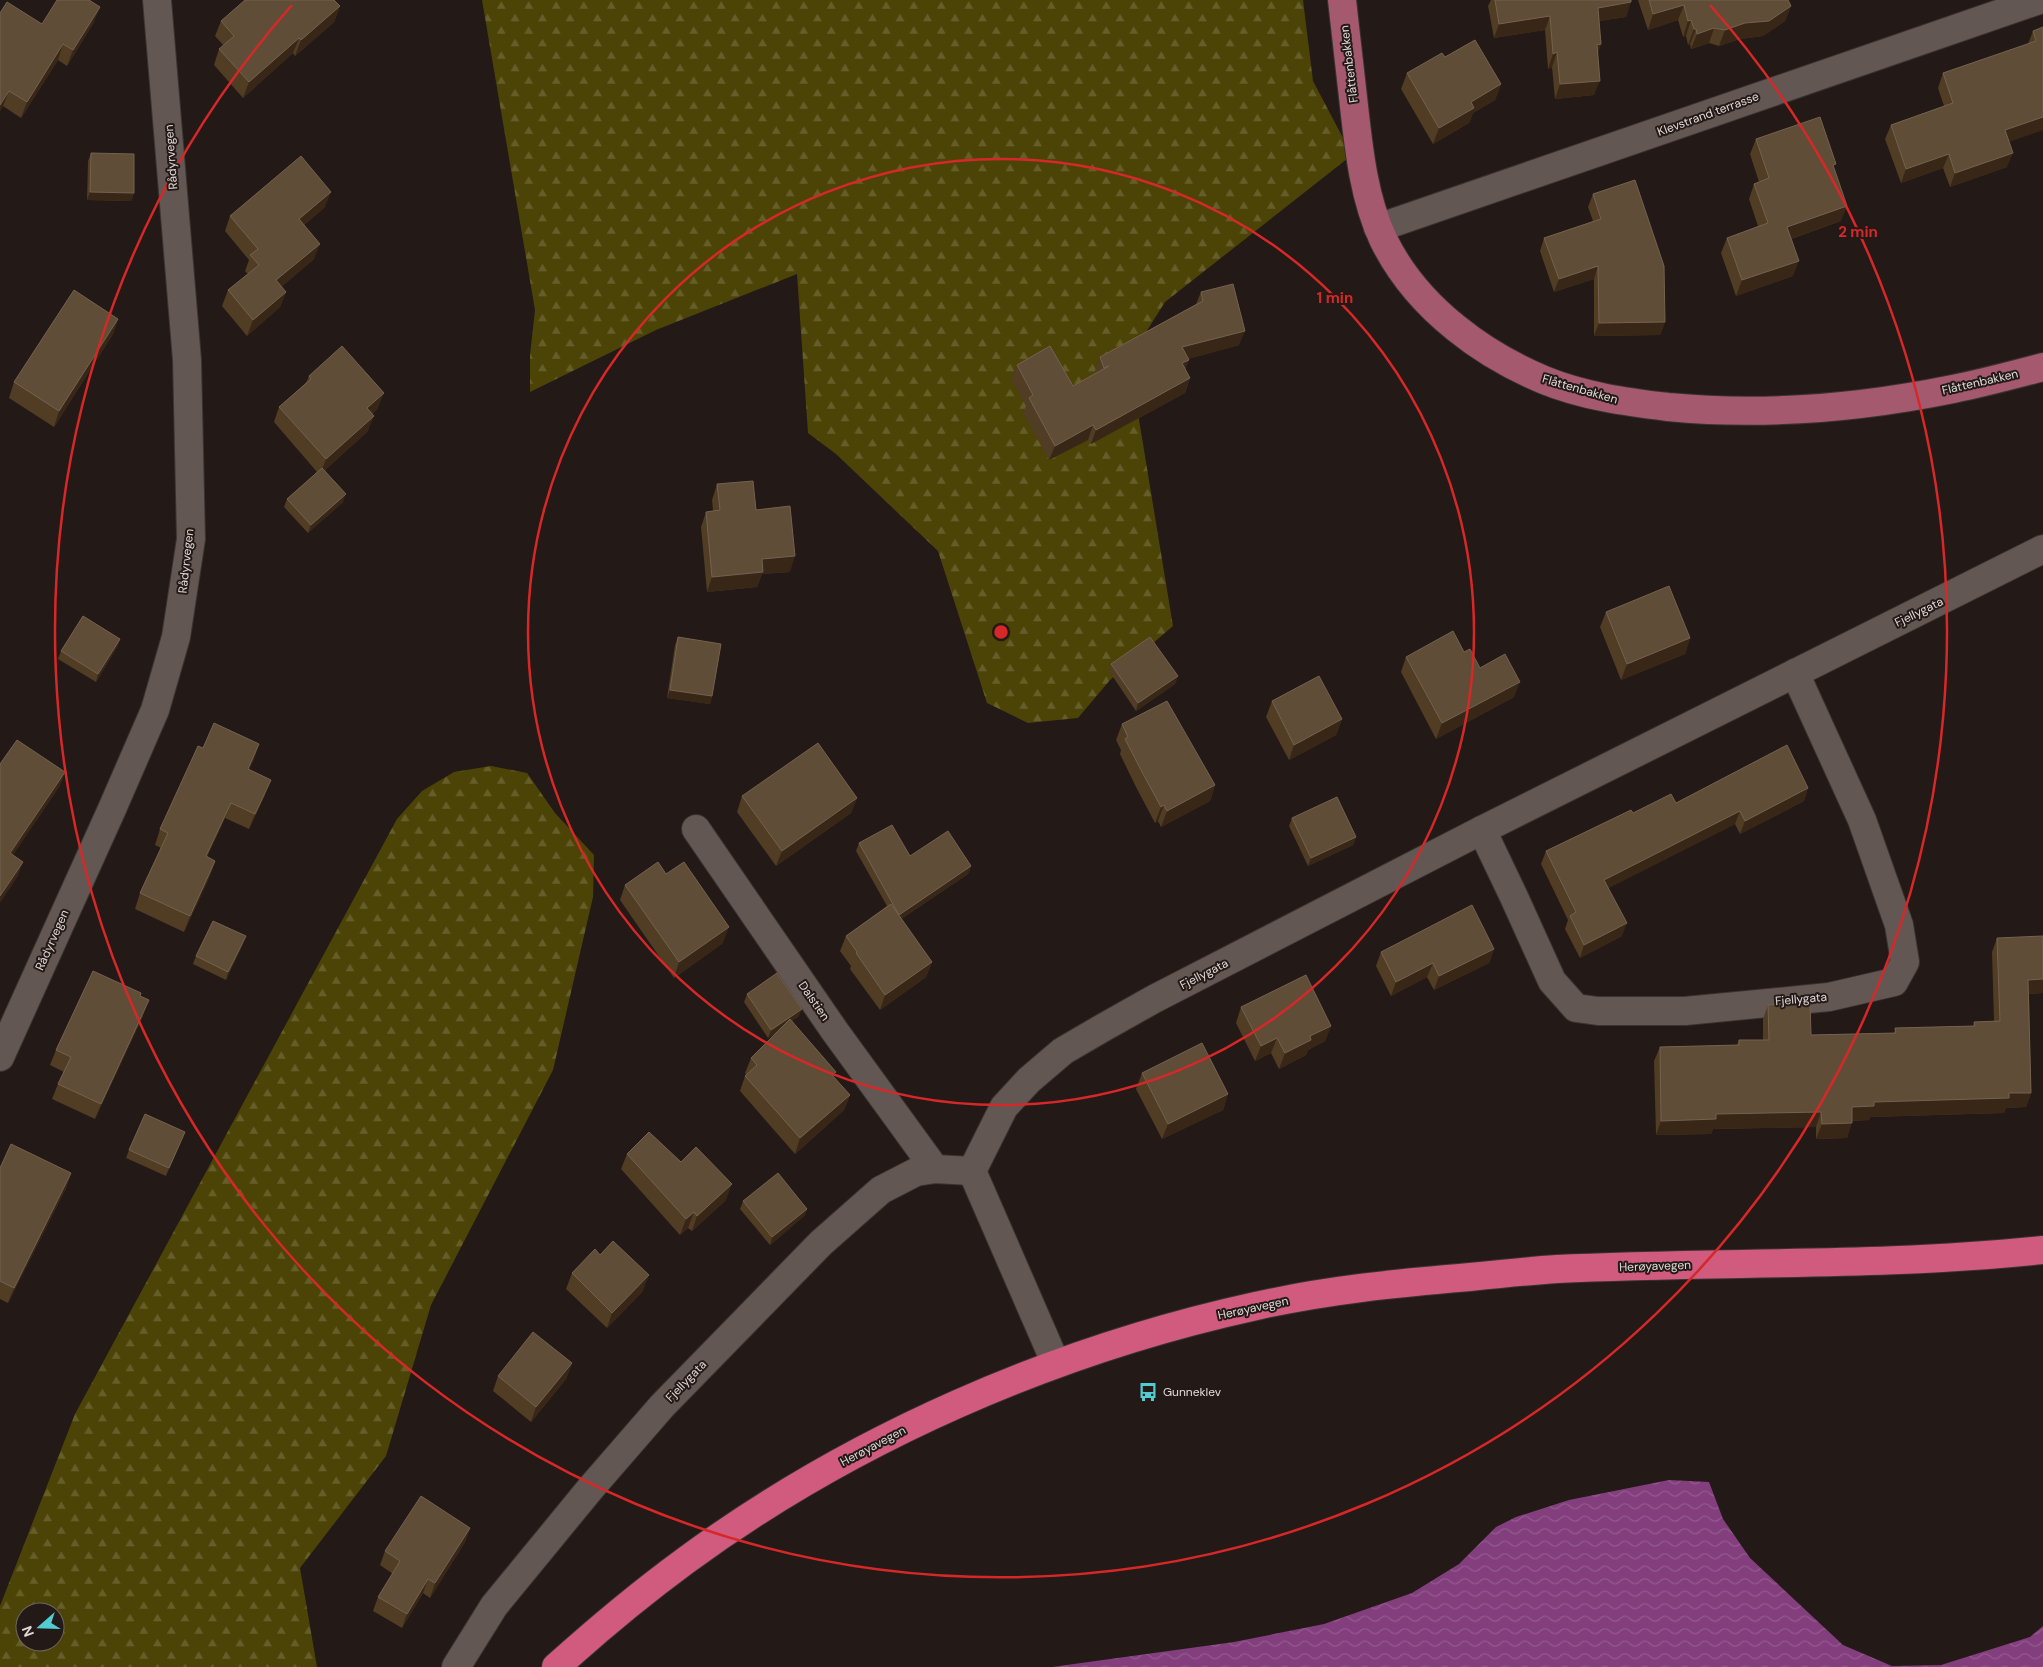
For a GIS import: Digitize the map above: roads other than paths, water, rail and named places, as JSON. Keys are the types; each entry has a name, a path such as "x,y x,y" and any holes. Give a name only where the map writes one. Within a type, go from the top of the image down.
{"highway":[{"name":"Herøyavegen","path":"556,1667 618,1613 685,1560 761,1509 909,1426 971,1398 1056,1364 1138,1337 1258,1305 1392,1283 1555,1270 1937,1258 2043,1250"}],"main road":[{"name":"Flåttenbakken","path":"1342,0 1362,166 1378,228 1393,257 1413,286 1440,315 1469,339 1491,353 1546,380 1596,396 1635,404 1701,410 1804,409 1878,402 1953,389 2043,367"}],"street":[{"name":"Rådyrvegen","path":"0,1057 155,710 176,637 191,539 187,360 157,0"},
{"name":"Klevstrand terrasse","path":"1378,228 2039,0"},
{"name":"Fjellygata","path":"456,1667 494,1606 535,1554 662,1406 776,1288 839,1226 882,1190 916,1172 972,1170 1004,1107 1029,1080 1063,1051 1154,999 1482,830 2043,549"},
{"name":"Fjellygata","path":"1482,830 1552,981 1576,1008 1598,1011 1685,1011 1829,997 1894,982 1905,962 1899,925 1862,820 1795,673"},
{"name":"Dalstien","path":"696,829 834,1030 935,1170"},
{"path":"972,1170 1056,1364"}],"water":[{"path":"1669,1480 1709,1482 1723,1519 1750,1558 1843,1645 1892,1666 1941,1665 2030,1637 2043,1626 2043,1667 1052,1667 1234,1642 1324,1624 1412,1593 1459,1564 1496,1527 1516,1517 1569,1500"}],"place":[{"name":"Gunneklev","path":"1148,1392"}]}
